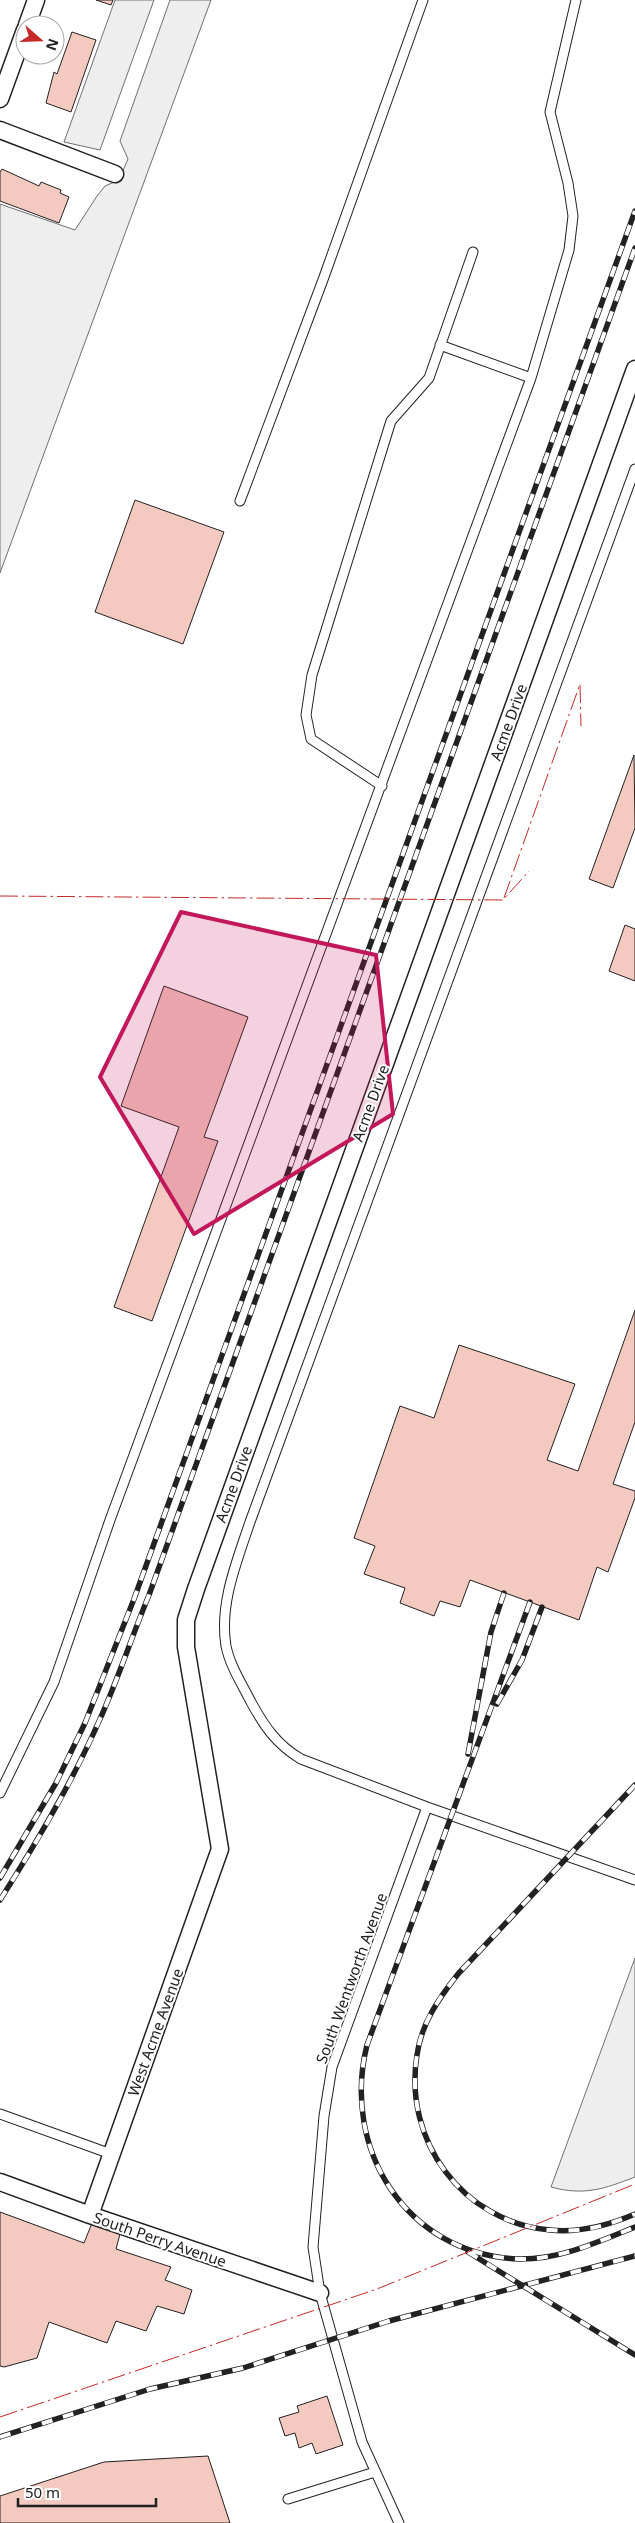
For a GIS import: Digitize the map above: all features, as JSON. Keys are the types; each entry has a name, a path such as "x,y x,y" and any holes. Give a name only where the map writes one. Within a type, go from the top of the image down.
{"street":[{"path":"31,15 36,0"},
{"path":"0,99 15,58"},
{"path":"0,130 116,174"},
{"name":"Acme Drive","path":"220,1848 186,1647 186,1620 635,369"},
{"name":"West Acme Avenue","path":"90,2215 220,1848"},
{"name":"South Perry Avenue","path":"0,2182 90,2215 320,2293"}],"lane":[{"path":"240,501 324,277 423,0"},
{"path":"0,1793 54,1682 114,1510 531,378 569,250 573,216 550,112 576,0"},
{"path":"382,786 310,740 306,715 312,675 391,421 429,378 472,252"},
{"path":"440,345 531,378"},
{"path":"635,469 237,1560 224,1624 226,1647 235,1671 261,1720 274,1738 287,1751 301,1759 427,1807 635,1880"},
{"name":"South Wentworth Avenue","path":"399,2523 362,2442 320,2293 313,2247 324,2116 332,2067 427,1807"},
{"path":"0,2114 111,2154"},
{"path":"288,2499 375,2472"}],"highlighted area":[{"path":"181,912 376,955 393,1114 194,1234 100,1077"}],"shaded area":[{"path":"115,0 154,0 100,150 64,142"},
{"path":"170,0 211,0 0,573 0,204 75,230 105,186 119,180 128,159 120,141"},
{"path":"635,1958 635,2177 594,2190 574,2191 551,2187"}],"building":[{"path":"96,0 113,0 111,5"},
{"path":"72,32 96,40 71,112 46,103 54,72 57,74 60,65 65,65 65,52"},
{"path":"2,169 39,186 41,182 61,190 60,193 69,197 59,223 0,201 0,172"},
{"path":"135,500 224,532 183,644 95,612"},
{"path":"634,755 635,828 613,888 589,879"},
{"path":"625,925 635,929 635,981 609,971"},
{"path":"164,986 248,1017 204,1137 218,1141 152,1321 114,1307 179,1127 121,1106"},
{"path":"635,1310 635,1422 613,1484 635,1491 635,1498 608,1572 597,1567 579,1620 470,1580 460,1607 440,1601 434,1616 400,1603 405,1588 364,1574 375,1546 354,1538 400,1406 434,1418 459,1345 575,1384 547,1460 578,1471"},
{"path":"0,2212 84,2243 92,2223 120,2234 116,2249 171,2267 165,2280 192,2290 184,2314 157,2306 146,2331 116,2321 107,2343 49,2322 37,2358 4,2367 0,2366"},
{"path":"327,2396 343,2445 316,2454 312,2443 299,2448 295,2433 285,2436 279,2418 299,2412 297,2406"},
{"path":"208,2456 230,2523 0,2523 0,2496 104,2462"}],"railway":[{"path":"0,1878 56,1783 85,1723 134,1599 635,211"},
{"path":"0,1900 53,1812 78,1766 113,1689 149,1595 635,248"},
{"path":"468,1754 491,1632 504,1593"},
{"path":"530,1602 367,2045 361,2084 364,2122 374,2157 391,2189 414,2217 444,2238 478,2253 518,2259 548,2257 578,2249 635,2227"},
{"path":"497,1704 522,1660 542,1607"},
{"path":"635,1785 458,1974 444,1992 422,2033 417,2055 415,2087 420,2117 430,2146 445,2171 466,2194 490,2211 518,2224 561,2231 593,2228 635,2214"},
{"path":"468,2252 635,2355"},
{"path":"0,2437 150,2389 243,2368 389,2321 635,2256"}],"power":[{"path":"504,898 580,684 581,726"},
{"path":"0,896 503,900 529,871"},
{"path":"0,2417 377,2289 635,2184"}]}
